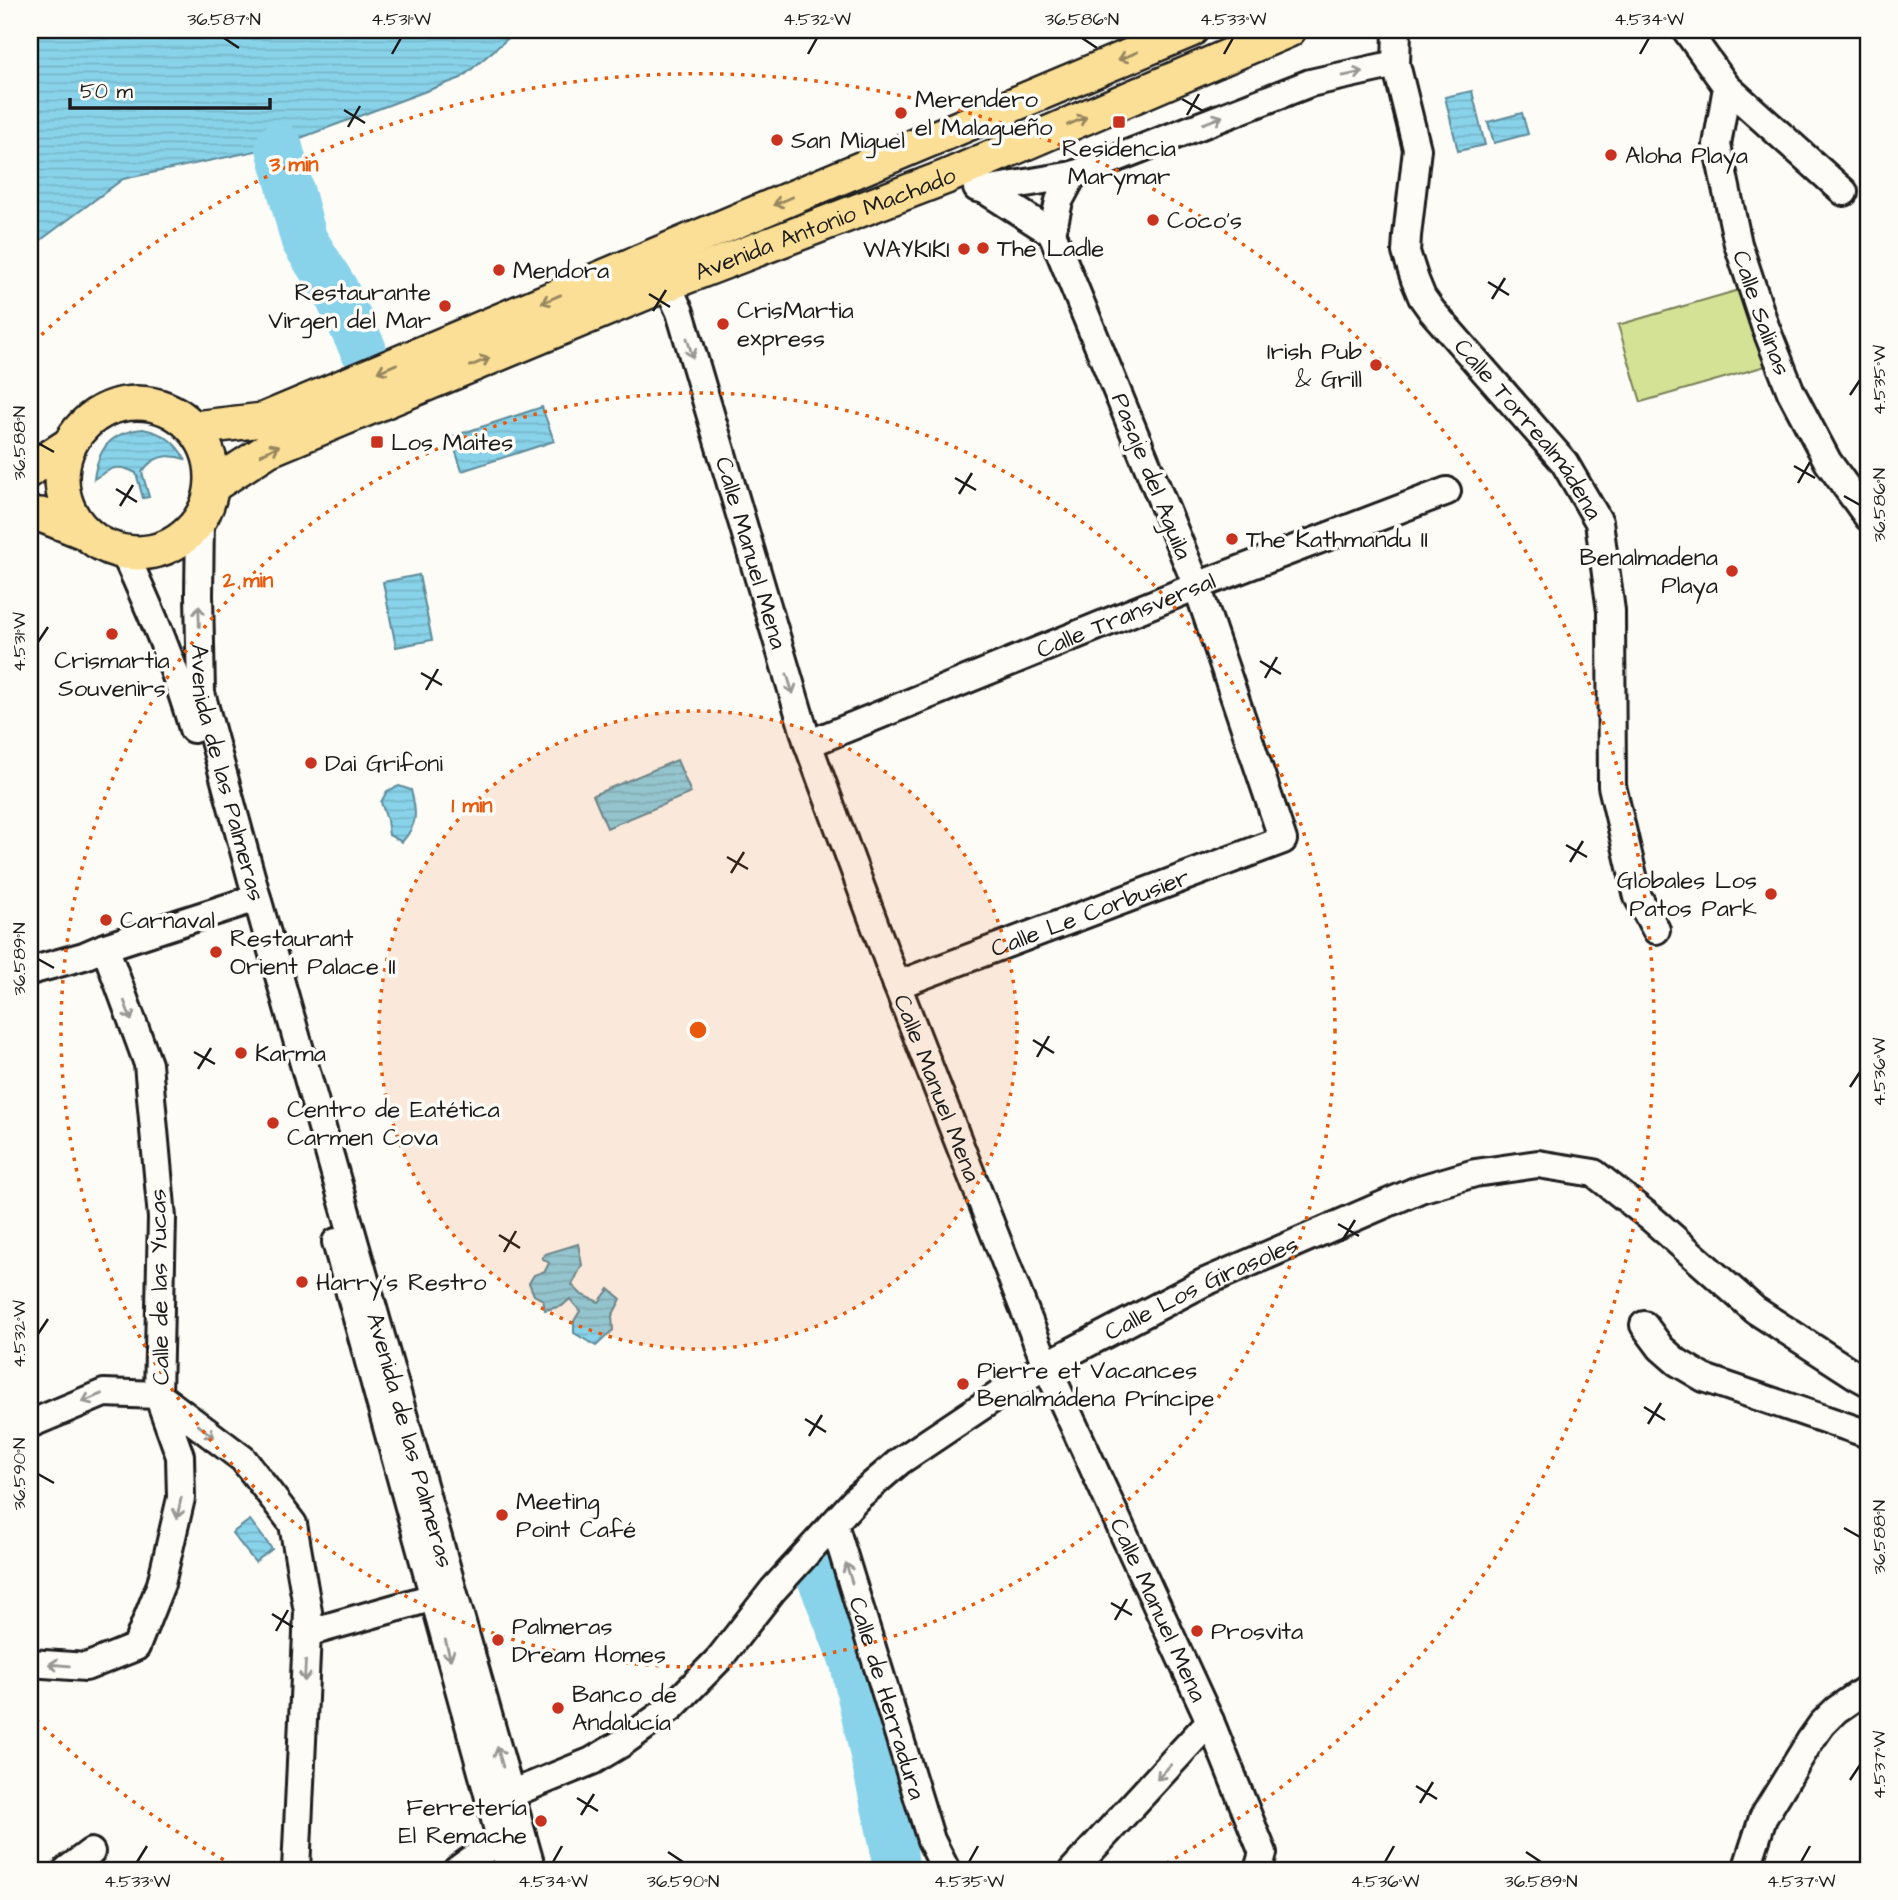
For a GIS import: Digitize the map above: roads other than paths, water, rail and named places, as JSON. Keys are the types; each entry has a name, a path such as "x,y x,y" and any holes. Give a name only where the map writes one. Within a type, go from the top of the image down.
{"main road":[{"name":"Avenida Antonio Machado","path":"194,428 263,420 1191,30"},
{"name":"Avenida Antonio Machado","path":"212,486 268,450 667,284 946,177 1289,30"},
{"path":"30,516 41,515 86,533 103,545 124,552 147,552 169,546 189,533 200,519 212,486 212,466 205,446 194,428 175,413 152,404 128,403 104,410 84,424 70,444 63,467 63,491 71,513 86,533"},
{"path":"30,470 70,444"}],"street":[{"name":"Calle Torrealmádena","path":"1398,30 1396,64 1417,149 1406,244 1415,280 1432,312 1564,462 1599,522 1611,611 1612,786 1638,897 1656,930"},
{"path":"1686,30 1727,87 1844,192"},
{"path":"985,190 1073,175 1310,83 1396,64"},
{"name":"Calle Salinas","path":"1727,87 1717,145 1738,244 1791,393 1828,462 1868,517"},
{"path":"946,177 985,190 1052,233 1059,201 1073,175"},
{"name":"Pasaje del Aguila","path":"1052,233 1197,586 1283,840"},
{"name":"Calle Manuel Mena","path":"667,284 680,312 808,744 897,985 1046,1366 1210,1721 1261,1862"},
{"name":"Calle Transversal","path":"808,744 1197,586 1447,491"},
{"name":"Avenida de las Palmeras","path":"200,519 201,693 249,900 348,1284 434,1597 500,1797 533,1870"},
{"name":"Avenida de las Palmeras","path":"124,552 186,702 249,900 500,1797 500,1839 509,1870"},
{"name":"Calle Le Corbusier","path":"897,985 1283,840"},
{"path":"30,971 249,900"},
{"name":"Calle de las Yucas","path":"94,951 148,1064 162,1219 158,1395 243,1459 293,1524 308,1612 296,1870"},
{"name":"Calle Los Girasoles","path":"500,1797 592,1761 672,1707 719,1659 773,1590 857,1497 900,1461 1046,1366 1203,1283 1420,1189 1475,1173 1538,1164 1594,1173 1652,1219 1755,1310 1868,1382"},
{"path":"1644,1325 1661,1348 1677,1362 1704,1378 1868,1434"},
{"path":"30,1424 104,1393 158,1395 180,1457 181,1498 161,1584 136,1647 86,1667 30,1662"},
{"name":"Calle de Herradura","path":"834,1524 931,1840 946,1870"},
{"path":"307,1633 434,1597"},
{"path":"1746,1870 1763,1818 1810,1741 1836,1710 1868,1688"},
{"path":"1073,1870 1210,1721"},
{"path":"457,1870 500,1839"},
{"path":"67,1870 91,1852"}],"water":[{"path":"30,30 518,30 461,78 279,146 123,179 30,248"},
{"path":"1472,91 1485,145 1458,151 1445,97"},
{"path":"1522,113 1528,134 1494,143 1488,122"},
{"path":"542,407 554,441 462,471 451,437"},
{"path":"143,429 168,439 185,459 161,457 146,467 142,472 149,497 143,498 136,473 124,468 115,468 94,479 99,459 108,444 122,434"},
{"path":"419,575 432,640 396,647 383,582"},
{"path":"677,760 691,793 607,828 593,795"},
{"path":"399,786 411,790 415,812 411,830 402,842 389,835 381,802 387,791"},
{"path":"578,1244 582,1265 572,1285 582,1295 599,1302 609,1289 621,1299 612,1316 613,1330 596,1346 574,1333 574,1321 580,1311 570,1299 562,1306 545,1310 543,1300 534,1295 529,1283 534,1275 545,1271 549,1263 542,1258 545,1254"},
{"path":"250,1520 272,1549 255,1562 232,1533"}],"waterway":[{"path":"279,146 304,240 335,290 363,349"},
{"path":"817,1569 853,1661 896,1870"}],"place":[{"name":"Merendero el Malagueño","path":"901,113"},
{"name":"Residencia Marymar","path":"1119,122"},
{"name":"San Miguel","path":"777,140"},
{"name":"Aloha Playa","path":"1611,155"},
{"name":"Coco's","path":"1153,220"},
{"name":"The Ladle","path":"983,248"},
{"name":"WAYKIKI","path":"964,249"},
{"name":"Mendora","path":"499,270"},
{"name":"Restaurante Virgen del Mar","path":"445,306"},
{"name":"CrisMartia express","path":"723,324"},
{"name":"Irish Pub & Grill","path":"1376,365"},
{"name":"Los Maites","path":"377,442"},
{"name":"The Kathmandu II","path":"1232,539"},
{"name":"Benalmadena Playa","path":"1732,571"},
{"name":"Crismartia Souvenirs","path":"112,634"},
{"name":"Dai Grifoni","path":"311,763"},
{"name":"Globales Los Patos Park","path":"1771,894"},
{"name":"Carnaval","path":"106,920"},
{"name":"Restaurant Orient Palace II","path":"216,952"},
{"name":"Karma","path":"241,1053"},
{"name":"Centro de Eatética Carmen Cova","path":"273,1123"},
{"name":"Harry's Restro","path":"302,1282"},
{"name":"Pierre et Vacances Benalmádena Príncipe","path":"963,1384"},
{"name":"Meeting Point Café","path":"502,1515"},
{"name":"Prosvita","path":"1197,1631"},
{"name":"Palmeras Dream Homes","path":"498,1640"},
{"name":"Banco de Andalucía","path":"558,1708"},
{"name":"Ferretería El Remache","path":"541,1821"}]}
